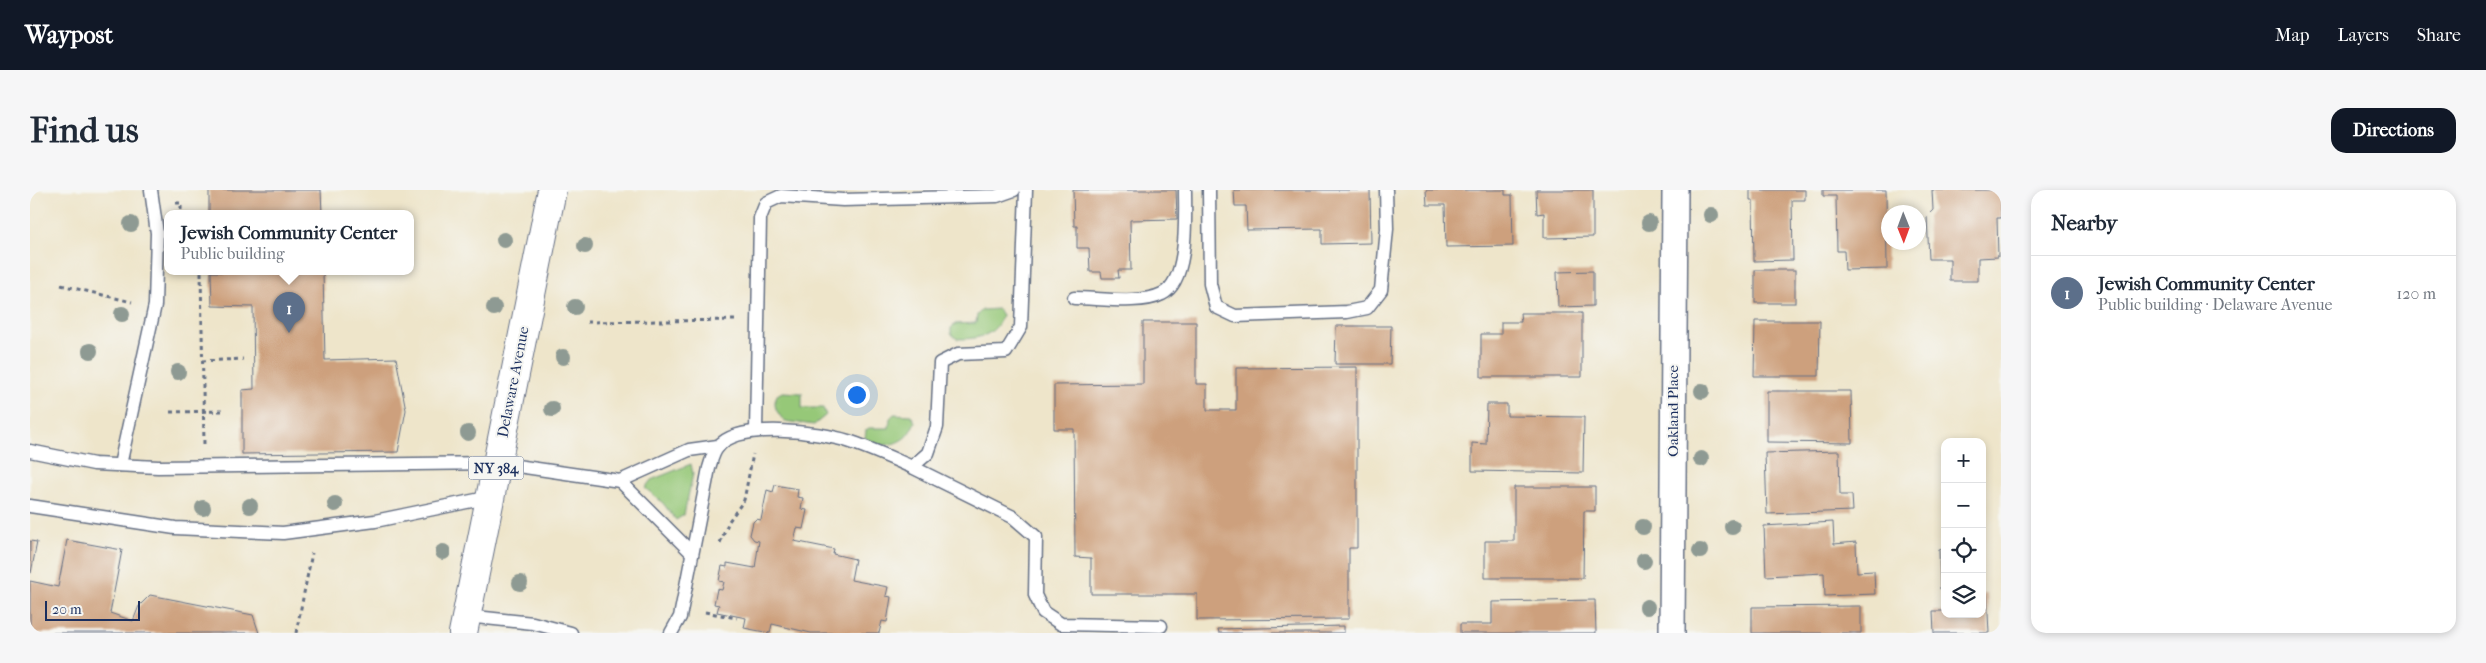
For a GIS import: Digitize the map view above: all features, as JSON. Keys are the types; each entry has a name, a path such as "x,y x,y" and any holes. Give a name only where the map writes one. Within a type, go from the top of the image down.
{"main road":[{"name":"Delaware Avenue","path":"464,624 552,190"}],"street":[{"name":"Oakland Place","path":"1672,633 1675,190"}],"lane":[{"path":"120,465 155,305 157,233 151,190"},
{"path":"756,431 760,218 766,203 781,196 843,200 998,196 1014,190"},
{"path":"912,467 928,453 937,427 940,363 958,354 1006,352 1021,328 1026,190"},
{"path":"1074,298 1143,299 1163,294 1176,280 1181,266 1185,228 1185,190"},
{"path":"1209,190 1210,284 1216,307 1236,316 1346,312 1367,308 1381,290 1387,229 1386,190"},
{"path":"30,451 94,464 158,467 498,462 620,481 689,450 718,446 738,435 756,431 799,432 846,441 912,467 1013,517 1036,537 1035,595 1043,612 1061,624 1161,626"},
{"path":"671,633 680,617 709,468 718,446"},
{"path":"620,481 692,553"},
{"path":"30,506 175,528 283,533 375,521 491,497"},
{"path":"464,624 533,623 571,633"}],"path":[{"path":"181,203 181,210"},
{"path":"201,275 204,441"},
{"path":"61,285 140,303"},
{"path":"587,322 713,320"},
{"path":"202,361 243,360"},
{"path":"170,412 224,412"},
{"path":"719,546 729,521 744,500 751,468"},
{"path":"296,633 313,546"},
{"path":"707,602 703,611 737,618"}],"green space":[{"path":"998,309 1002,315 995,328 990,332 978,337 964,339 957,339 951,334 951,328 955,324 976,323 977,315 982,310"},
{"path":"782,392 802,393 802,408 823,408 826,415 814,425 784,421 775,406 777,395"},
{"path":"894,414 911,415 915,422 905,437 894,443 883,445 873,444 865,438 866,430 869,428 889,428 890,418"},
{"path":"691,464 693,474 684,515 676,520 662,502 645,488 651,480"}],"building":[{"path":"209,190 321,190 322,210 209,210"},
{"path":"1073,190 1176,190 1177,219 1130,220 1131,270 1118,270 1119,278 1102,278 1101,272 1090,272 1089,248 1077,248 1077,226 1074,226"},
{"path":"1234,190 1370,190 1371,243 1322,244 1322,229 1247,230 1246,206 1235,206"},
{"path":"1426,190 1505,190 1505,195 1512,195 1513,246 1446,247 1445,205 1427,205"},
{"path":"1536,190 1593,190 1593,237 1544,238 1544,213 1537,214"},
{"path":"1750,190 1805,190 1805,200 1792,200 1793,260 1754,261 1753,200 1750,200"},
{"path":"1823,190 1886,190 1886,205 1881,205 1881,250 1887,250 1887,269 1845,270 1844,251 1837,251 1836,196 1823,196"},
{"path":"1932,190 2001,190 2001,218 1997,218 1998,257 1978,258 1978,281 1950,281 1950,259 1929,259 1927,216 1933,210"},
{"path":"1755,270 1795,270 1795,303 1755,303"},
{"path":"1593,271 1593,306 1558,307 1557,272"},
{"path":"211,275 323,275 325,360 396,358 406,410 398,452 242,454 242,390 254,389 253,307 212,306"},
{"path":"1520,313 1582,313 1582,377 1481,377 1481,334 1501,334 1501,322 1521,322"},
{"path":"1755,321 1820,321 1819,376 1754,376"},
{"path":"1143,322 1196,322 1196,384 1207,384 1207,410 1236,410 1236,368 1357,367 1357,548 1349,548 1349,619 1197,620 1197,594 1091,594 1091,558 1075,557 1074,429 1054,429 1054,385 1143,384"},
{"path":"1336,326 1391,326 1390,364 1335,364"},
{"path":"1767,391 1851,391 1852,443 1767,442"},
{"path":"1487,404 1507,404 1507,416 1584,417 1583,473 1472,471 1472,443 1486,444"},
{"path":"1839,451 1840,495 1852,495 1853,511 1767,514 1765,453"},
{"path":"775,485 798,489 797,497 803,498 801,509 807,510 803,529 797,528 794,541 834,549 833,554 855,559 851,580 888,587 886,596 891,597 887,622 882,621 879,633 811,633 772,624 770,633 744,628 746,618 717,612 719,605 714,604 717,589 722,590 724,582 719,581 722,566 727,567 727,563 755,568 759,541 754,540 750,535 753,522 756,519 761,520 767,490 773,492"},
{"path":"1514,487 1595,487 1595,511 1584,511 1583,578 1485,578 1485,541 1514,541"},
{"path":"1833,522 1834,544 1856,542 1857,572 1874,571 1875,594 1825,596 1824,573 1766,576 1764,526"},
{"path":"67,540 122,550 110,613 133,621 139,606 150,595 253,615 259,633 30,633 30,581 58,587"},
{"path":"30,541 37,542 31,573 30,573"},
{"path":"1939,550 1941,550 1940,589"},
{"path":"1987,594 1989,633 1934,633 1933,611 1941,611 1941,618 1986,618"},
{"path":"1595,600 1596,633 1460,633 1460,624 1492,624 1492,602"},
{"path":"1861,606 1861,633 1752,633 1752,607"},
{"path":"1344,626 1344,633 1219,633 1218,629"}],"place":[{"name":"Jewish Community Center","path":"289,333"}]}
